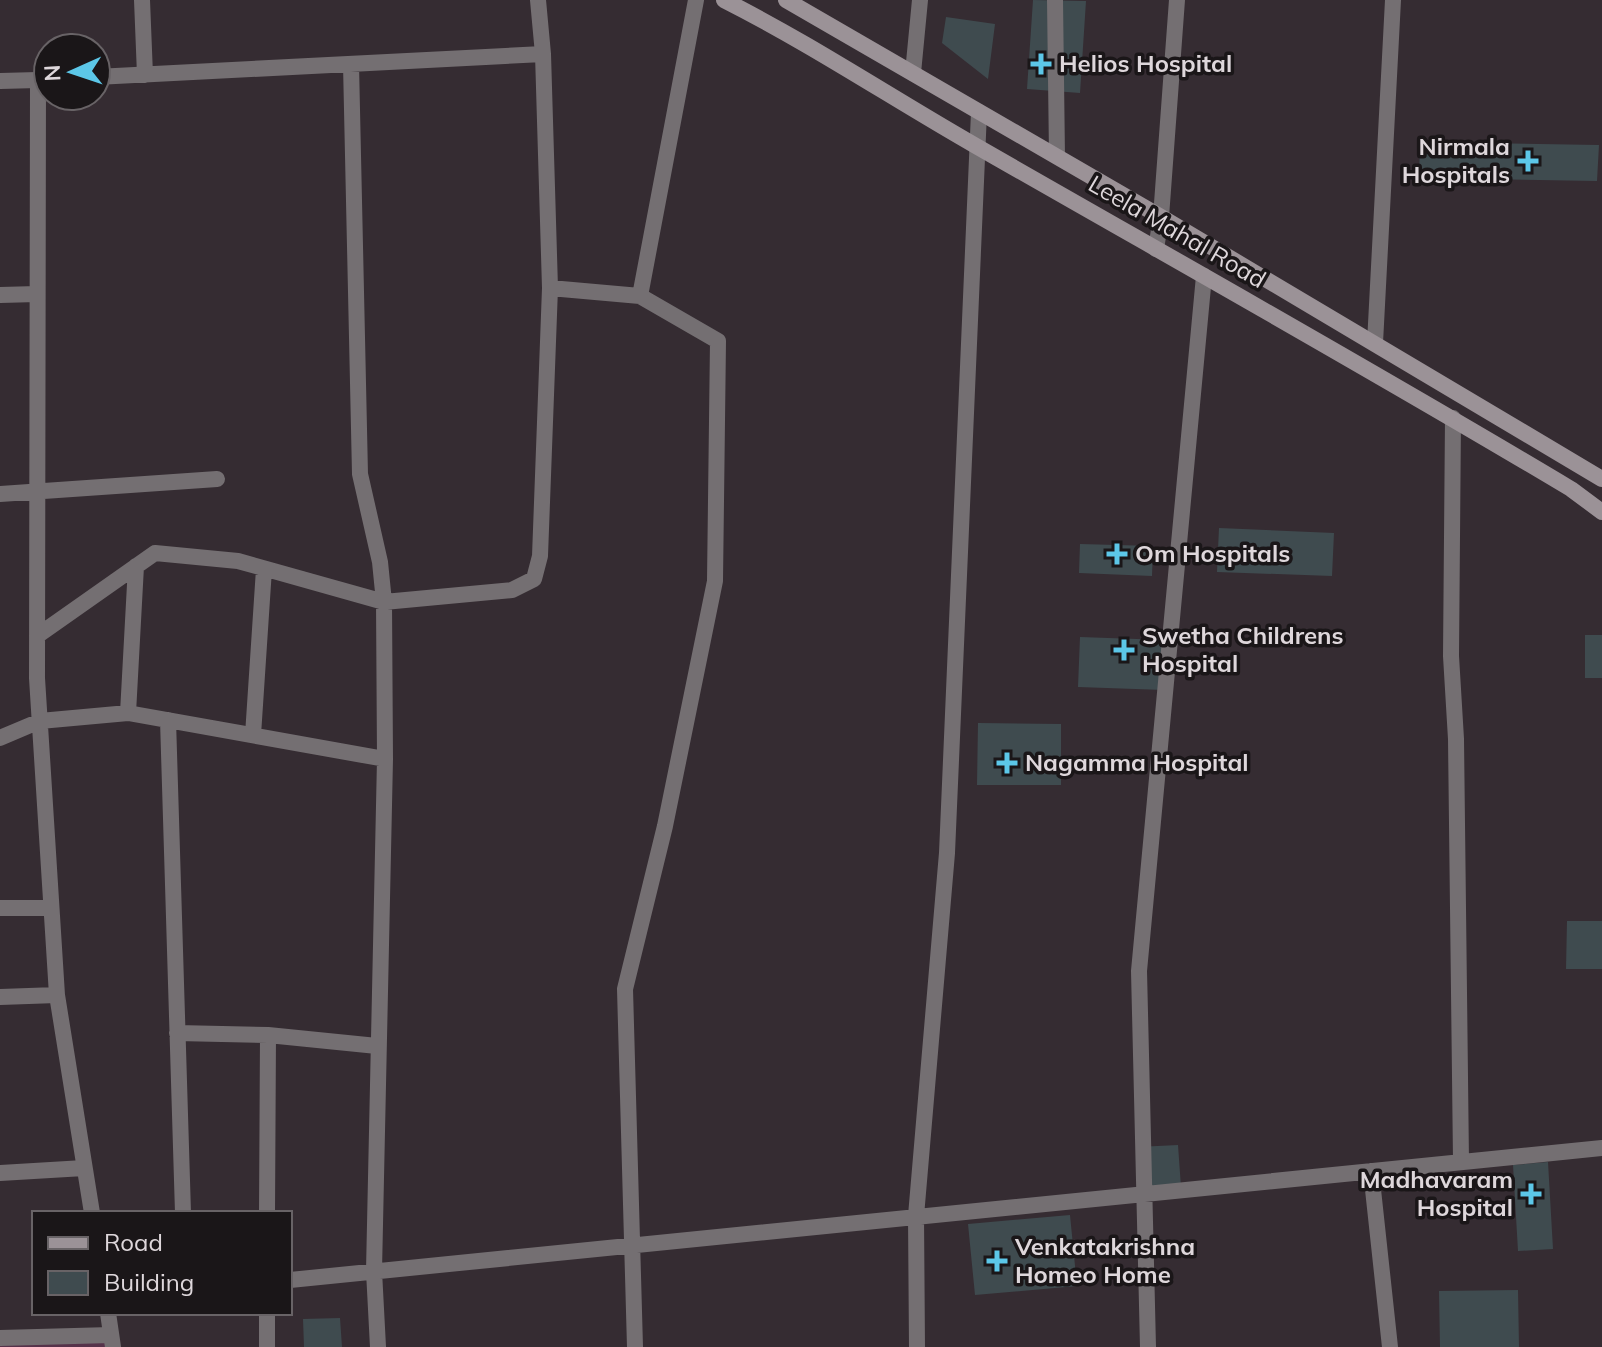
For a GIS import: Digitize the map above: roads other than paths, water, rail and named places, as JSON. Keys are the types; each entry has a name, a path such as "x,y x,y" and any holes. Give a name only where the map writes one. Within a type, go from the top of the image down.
{"main road":[{"name":"Leela Mahal Road","path":"724,0 1453,418 1571,489 1602,512"},
{"name":"Leela Mahal Road","path":"786,0 1161,217 1602,479"}],"street":[{"path":"142,0 145,75"},
{"path":"37,636 155,553 238,561 384,602 512,590 534,579 540,556 550,288 543,54 538,0"},
{"path":"640,296 696,0"},
{"path":"913,73 920,0"},
{"path":"1055,0 1057,156"},
{"path":"1156,249 1177,0"},
{"path":"1375,343 1393,0"},
{"path":"112,76 543,54"},
{"path":"351,64 360,474 380,562 384,602 385,759 374,1271 378,1347"},
{"path":"0,81 32,80"},
{"path":"42,112 37,294 37,636 40,721 57,995 92,1211"},
{"path":"917,1347 916,1216 947,853 979,112"},
{"path":"1148,1347 1139,971 1204,276"},
{"path":"550,288 640,296 718,341 715,581 665,826 625,989 635,1347"},
{"path":"0,295 37,294"},
{"path":"1453,418 1451,656 1456,739 1461,1161"},
{"path":"0,494 217,479"},
{"path":"128,713 136,566"},
{"path":"253,735 264,569"},
{"path":"0,738 40,721 128,713 385,759"},
{"path":"168,720 183,1211"},
{"path":"0,908 51,908"},
{"path":"0,997 57,995"},
{"path":"177,1033 268,1035 377,1046"},
{"path":"267,1211 268,1035"},
{"path":"292,1280 1602,1148"},
{"path":"0,1173 84,1168"},
{"path":"1371,1171 1390,1347"},
{"path":"0,1338 112,1341 108,1315"},
{"path":"267,1315 267,1347"}],"place":[{"name":"Helios Hospital","path":"1041,64"},
{"name":"Nirmala Hospitals","path":"1528,161"},
{"name":"Om Hospitals","path":"1117,554"},
{"name":"Swetha Childrens Hospital","path":"1124,650"},
{"name":"Nagamma Hospital","path":"1007,763"},
{"name":"Madhavaram Hospital","path":"1531,1194"},
{"name":"Venkatakrishna Homeo Home","path":"997,1261"}]}
